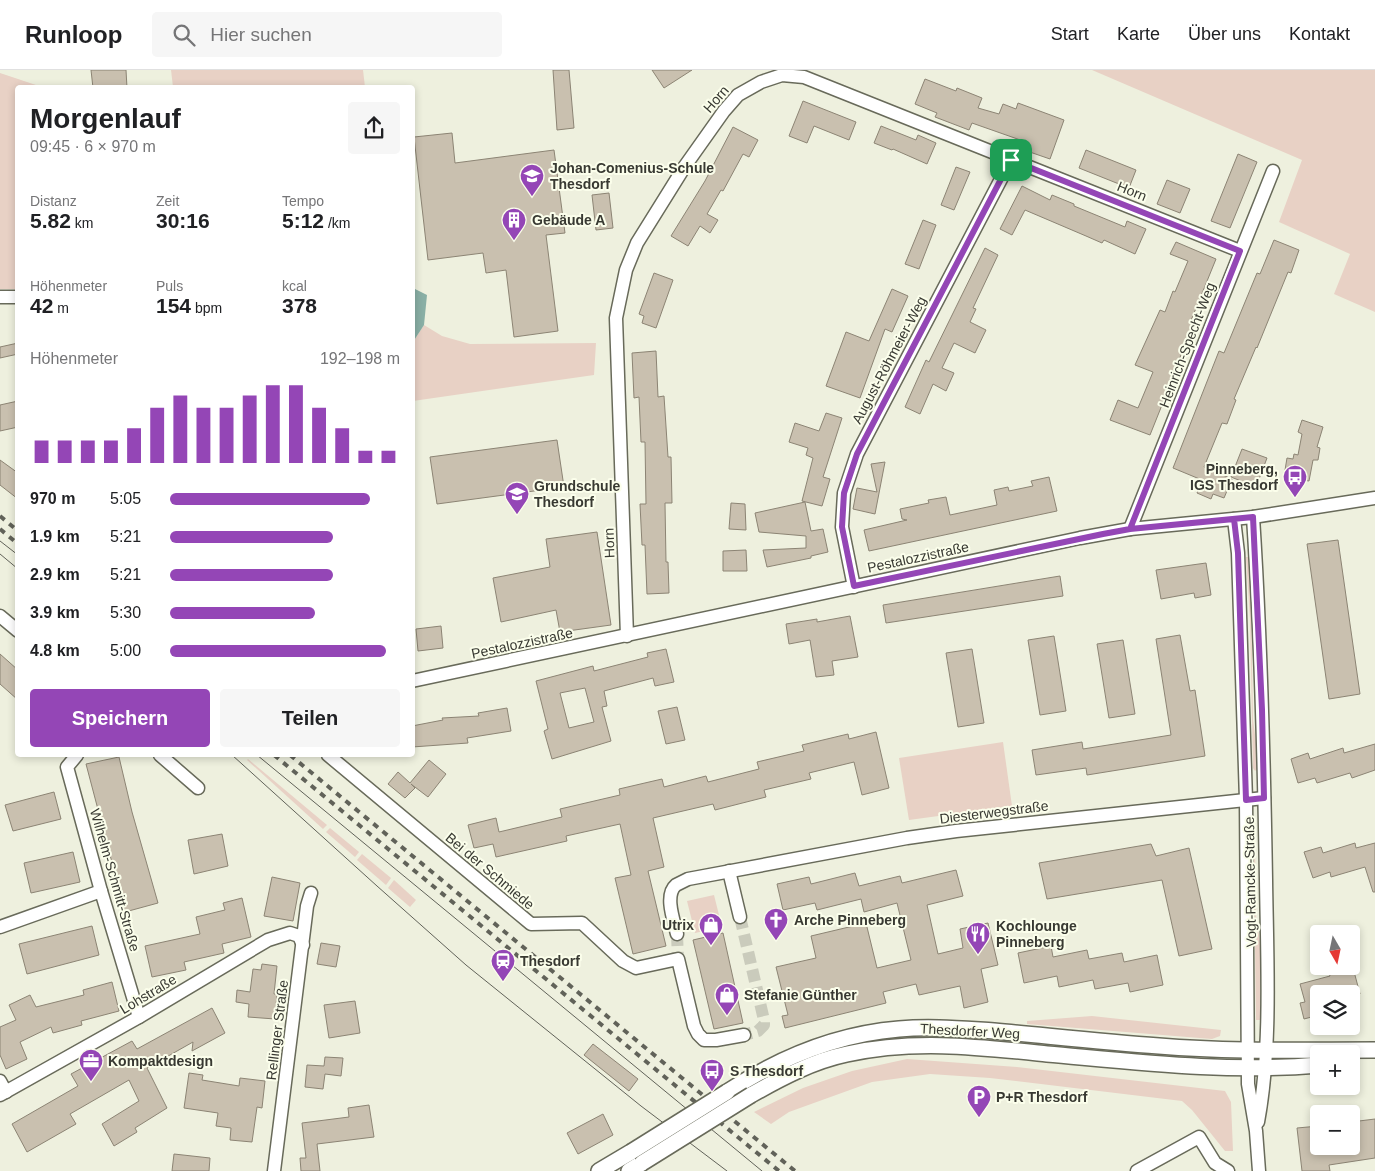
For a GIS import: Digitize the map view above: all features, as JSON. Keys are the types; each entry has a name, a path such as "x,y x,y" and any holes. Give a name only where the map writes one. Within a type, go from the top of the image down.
{"street":[{"name":"Horn","path":"627,636 616,318 626,270 637,243 685,166 724,111 738,95 761,82 782,75 804,77 1240,251"},
{"name":"August-Röhmeier-Weg","path":"854,586 842,527 844,493 857,454 1011,160"},
{"name":"Heinrich-Specht-Weg","path":"1130,529 1273,171"},
{"path":"0,297 15,297"},
{"name":"Pestalozzistraße","path":"415,681 1080,538 1130,529 1253,517 1375,498"},
{"name":"Vogt-Ramcke-Straße","path":"1253,517 1262,700 1266,938 1265,1050 1262,1096 1256,1131"},
{"name":"Vogt-Ramcke-Straße","path":"1234,519 1238,553 1246,800 1248,1084 1256,1131"},
{"path":"0,616 15,628"},
{"name":"Wilhelm-Schmitt-Straße","path":"75,757 67,766 101,891 139,1017"},
{"path":"162,757 198,788"},
{"name":"Bei der Schmiede","path":"330,757 530,924 582,924 623,961 636,968 678,959 694,1026 698,1034 704,1040 710,1041 744,1034"},
{"name":"Diesterwegstraße","path":"677,934 670,902 671,894 674,886 688,879 906,838 1264,798"},
{"path":"729,871 740,917"},
{"path":"0,927 101,891"},
{"name":"Rellinger Straße","path":"274,1171 307,906 311,893"},
{"name":"Lohstraße","path":"2,1089 139,1017 274,937 290,933 299,936 303,945"},
{"name":"Thesdorfer Weg","path":"599,1171 740,1083 812,1048 843,1038 899,1029 954,1028 1160,1046 1248,1050 1375,1052"},
{"name":"Thesdorfer Weg","path":"635,1167 751,1096 798,1070 847,1054 898,1045 955,1045 1140,1062 1248,1067 1310,1065"},
{"name":"Thesdorfer Weg","path":"1360,1056 1375,1052"},
{"path":"1256,1131 1259,1171"},
{"path":"1137,1171 1200,1137 1215,1162 1228,1171"}],"shaded area":[{"path":"171,70 363,70 365,85 173,85"},
{"path":"1092,70 1375,70 1375,312 1334,294 1350,254 1279,222 1302,160"},
{"path":"0,73 36,85 15,85 15,289 0,289"},
{"path":"424,325 442,336 470,344 596,343 594,375 415,401 415,339"},
{"path":"1246,557 1248,557 1251,599 1253,720 1257,769 1255,771 1253,768 1250,619"},
{"path":"1003,742 1012,806 909,820 899,758"},
{"path":"248,759 327,825 323,829"},
{"path":"330,828 359,852 355,857 326,832"},
{"path":"1251,847 1255,847 1256,916 1260,942 1260,1020 1256,1020"},
{"path":"362,854 391,878 386,885 357,860"},
{"path":"394,880 416,900 410,907 388,888"},
{"path":"714,895 722,927 695,933 687,901"},
{"path":"1092,1016 1221,1030 1220,1036 1212,1039 1027,1024 1027,1021"},
{"path":"907,1059 1017,1067 1225,1091 1231,1102 1233,1151 1225,1151 1192,1110 1182,1101 990,1078 930,1074 872,1082 789,1112 771,1124 754,1112 803,1088 852,1071"}],"water":[{"path":"415,289 427,295 424,325 415,339"}],"building":[{"path":"91,70 126,70 127,85 93,85"},
{"path":"553,70 569,70 574,128 557,130"},
{"path":"652,70 692,70 664,88"},
{"path":"925,79 956,91 957,88 982,98 978,108 999,114 1003,104 1016,109 1018,103 1064,120 1050,159 1024,150 1026,142 972,123 969,130 935,117 937,113 915,104"},
{"path":"803,101 856,122 849,140 814,126 807,143 789,136"},
{"path":"881,126 916,140 918,135 936,143 927,164 874,143"},
{"path":"733,127 758,140 749,157 743,154 723,191 721,190 707,214 718,220 710,233 700,226 688,246 671,236 705,181"},
{"name":"Gebäude A","path":"452,133 455,163 554,150 565,233 546,235 558,331 514,337 506,270 486,273 483,253 428,260 415,137"},
{"path":"1086,150 1136,170 1129,188 1079,168"},
{"path":"1238,154 1257,162 1230,228 1211,221"},
{"path":"956,167 970,172 954,210 941,205"},
{"path":"1167,180 1190,189 1180,213 1157,204"},
{"path":"1022,186 1050,200 1052,195 1125,227 1127,221 1146,229 1135,254 1104,240 1102,243 1025,210 1012,235 1000,229"},
{"path":"609,193 613,228 596,230 592,195"},
{"path":"923,220 936,225 919,269 905,264"},
{"path":"1274,240 1299,250 1291,273 1288,272 1234,399 1236,400 1227,424 1222,423 1204,467 1232,479 1224,498 1213,494 1211,499 1197,493 1202,480 1173,468 1219,351 1224,353 1257,273 1260,274"},
{"path":"1176,242 1216,259 1190,323 1194,325 1168,385 1170,385 1150,435 1110,420 1118,400 1138,408 1153,372 1135,365 1160,310 1165,312 1188,261 1170,254"},
{"path":"985,248 998,255 973,308 976,309 970,322 986,330 975,353 954,343 942,368 954,373 946,391 933,384 920,414 905,407 926,360 929,362"},
{"path":"654,273 673,280 656,328 642,323 644,316 639,314"},
{"path":"892,289 908,296 892,332 885,329 860,398 826,386 846,332 869,341"},
{"path":"15,344 15,355 0,358 0,347"},
{"path":"656,351 658,397 664,396 668,457 671,457 672,503 665,503 666,562 668,562 669,593 647,594 645,545 642,545 640,504 646,504 645,442 641,442 639,397 634,398 632,353"},
{"path":"15,402 15,428 0,431 0,405"},
{"path":"826,413 842,418 823,477 830,479 822,506 802,501 813,458 806,455 808,448 789,442 795,423 819,431"},
{"path":"1302,420 1323,427 1317,447 1320,448 1318,460 1313,460 1309,481 1290,478 1291,471 1285,470 1287,458 1293,459 1294,454 1298,455 1302,434 1298,432"},
{"path":"557,440 564,487 437,504 430,457"},
{"path":"1242,449 1267,458 1256,487 1231,477"},
{"path":"0,460 15,471 15,497 0,485"},
{"path":"885,462 875,514 853,509 857,488 877,492 871,464"},
{"path":"1049,477 1057,511 869,551 864,530 907,520 902,519 900,509 929,503 928,500 946,497 950,515 997,505 994,490 1008,487 1009,491 1033,486 1031,481"},
{"path":"805,502 811,531 823,529 828,552 811,556 811,558 767,567 763,550 806,548 806,536 759,532 755,513"},
{"path":"731,503 745,504 746,530 729,529"},
{"path":"597,532 611,625 560,632 556,610 501,622 493,578 550,567 546,539"},
{"path":"1338,540 1360,694 1329,699 1307,544"},
{"path":"746,550 747,571 723,571 723,551"},
{"path":"1206,563 1211,595 1195,598 1194,593 1161,599 1156,570"},
{"path":"1060,576 1063,596 886,623 883,605"},
{"path":"850,616 858,657 832,661 834,675 816,677 810,640 789,644 786,624 817,619 817,622"},
{"path":"441,626 443,648 418,651 416,629"},
{"path":"1180,635 1190,691 1195,690 1205,756 1087,775 1086,768 1036,775 1032,750 1082,742 1083,749 1171,735 1156,639"},
{"path":"1054,636 1066,711 1040,715 1028,640"},
{"path":"1123,640 1135,714 1109,718 1097,644"},
{"path":"666,649 674,682 655,686 653,678 604,691 607,706 602,707 611,741 552,759 544,731 548,729 536,681 593,666 594,671 648,657 647,653","holes":["585,688 594,722 569,728 560,693"]},
{"path":"972,649 984,723 958,727 946,653"},
{"path":"0,654 15,667 15,697 0,684"},
{"path":"677,707 685,740 666,744 658,711"},
{"path":"507,708 511,731 467,738 468,743 415,747 415,725 443,720 442,718 479,716 478,713"},
{"path":"876,732 889,788 862,795 854,762 809,773 811,779 764,790 766,797 715,810 713,804 653,818 664,867 648,871 666,946 633,954 615,878 631,875 620,824 566,836 567,841 496,857 493,844 474,848 468,825 496,818 499,832 562,817 560,809 620,795 619,789 662,779 664,787 706,776 708,782 759,769 757,762 804,751 802,745 848,734 849,739"},
{"path":"1375,744 1375,770 1352,778 1350,773 1317,783 1315,778 1298,783 1291,759 1308,753 1310,759 1343,748 1344,753"},
{"path":"119,757 132,812 158,903 125,912 86,764"},
{"path":"429,760 446,774 428,797 411,784 415,788 405,798 388,784 398,772 410,783"},
{"path":"54,792 61,819 13,831 5,805"},
{"path":"222,834 228,866 194,874 188,840"},
{"path":"1355,843 1356,848 1375,843 1375,892 1373,892 1365,867 1331,877 1330,872 1313,878 1304,852 1321,847 1323,853"},
{"path":"1151,844 1156,856 1189,848 1212,949 1179,956 1162,880 1047,899 1039,863"},
{"path":"73,852 80,882 31,893 24,863"},
{"path":"956,870 963,896 927,905 938,954 963,948 960,929 988,923 998,965 981,969 988,1002 964,1008 960,986 919,995 916,984 883,992 886,1003 785,1028 782,1016 788,1015 776,967 816,958 811,936 866,923 877,968 911,960 897,903 864,912 861,899 817,910 815,903 783,910 777,884 809,877 811,884 855,873 859,886 900,876 902,883"},
{"path":"272,877 300,883 293,921 264,916"},
{"path":"242,898 251,937 222,944 224,953 184,962 186,970 152,977 145,946 200,934 196,917 225,910 223,903"},
{"path":"92,926 99,955 27,974 19,944"},
{"path":"723,933 743,1023 714,1029 693,940"},
{"path":"321,943 340,946 336,967 317,964"},
{"path":"1051,946 1053,957 1087,950 1089,959 1122,953 1124,962 1157,955 1163,985 1130,992 1128,983 1095,989 1093,980 1059,987 1057,976 1024,983 1018,953"},
{"path":"262,964 277,966 274,994 277,994 275,1019 248,1017 249,1004 236,1002 237,990 250,992 253,969 261,970"},
{"path":"1355,975 1358,985 1310,985 1310,1017 1304,1019 1300,1003 1305,1002 1300,984 1330,976"},
{"path":"112,982 119,1011 81,1021 82,1025 53,1033 51,1027 20,1042 27,1059 6,1069 0,1055 0,1027 16,1020 9,1005 30,995 36,1007 84,995 83,990"},
{"path":"355,1001 360,1033 329,1038 324,1005"},
{"path":"212,1008 225,1033 192,1051 193,1042 147,1068 167,1108 135,1128 137,1132 114,1146 102,1124 139,1101 129,1080 70,1114 76,1124 27,1152 12,1124 78,1086 71,1074 132,1041 137,1049"},
{"path":"593,1044 638,1079 629,1091 584,1055"},
{"path":"325,1057 343,1058 341,1076 325,1074 323,1089 305,1087 307,1065 324,1066"},
{"path":"189,1073 203,1075 202,1080 239,1086 240,1078 265,1081 262,1108 257,1107 252,1142 230,1140 231,1128 216,1126 218,1113 184,1108"},
{"path":"369,1105 374,1137 317,1144 320,1171 301,1171 300,1158 306,1158 302,1123 349,1117 348,1108"},
{"path":"603,1114 613,1135 578,1154 567,1133"},
{"path":"1375,1119 1375,1158 1329,1165 1330,1171 1302,1171 1297,1128 1310,1127 1310,1155 1360,1155 1360,1121"},
{"path":"174,1154 210,1158 209,1171 172,1171"}],"tunnel":[{"path":"740,917 764,1020 764,1025 758,1031 744,1035"},
{"path":"677,934 678,959"}],"tram line":[{"path":"0,541 15,553"},
{"path":"0,554 15,566"},
{"path":"234,757 466,965 641,1106 727,1171"},
{"path":"259,757 762,1171"}],"railway":[{"path":"0,516 15,528"},
{"path":"0,529 15,542"},
{"path":"276,757 779,1171"},
{"path":"292,757 795,1171"}],"place":[{"name":"Johan-Comenius-Schule Thesdorf","path":"532,197"},
{"name":"Gebäude A","path":"514,241"},
{"name":"Pinneberg, IGS Thesdorf","path":"1295,498"},
{"name":"Grundschule Thesdorf","path":"517,515"},
{"name":"Arche Pinneberg","path":"776,941"},
{"name":"Utrix","path":"711,946"},
{"name":"Kochlounge Pinneberg","path":"978,955"},
{"name":"Thesdorf","path":"503,982"},
{"name":"Stefanie Günther","path":"727,1016"},
{"name":"Kompaktdesign","path":"91,1082"},
{"name":"S Thesdorf","path":"712,1092"},
{"name":"P+R Thesdorf","path":"979,1118"}],"route":[{"path":"1011,160 857,454 844,493 842,527 854,586 1130,529 1253,517 1264,798 1246,800 1238,553 1234,519 1130,529 1240,251 1011,160"}]}
